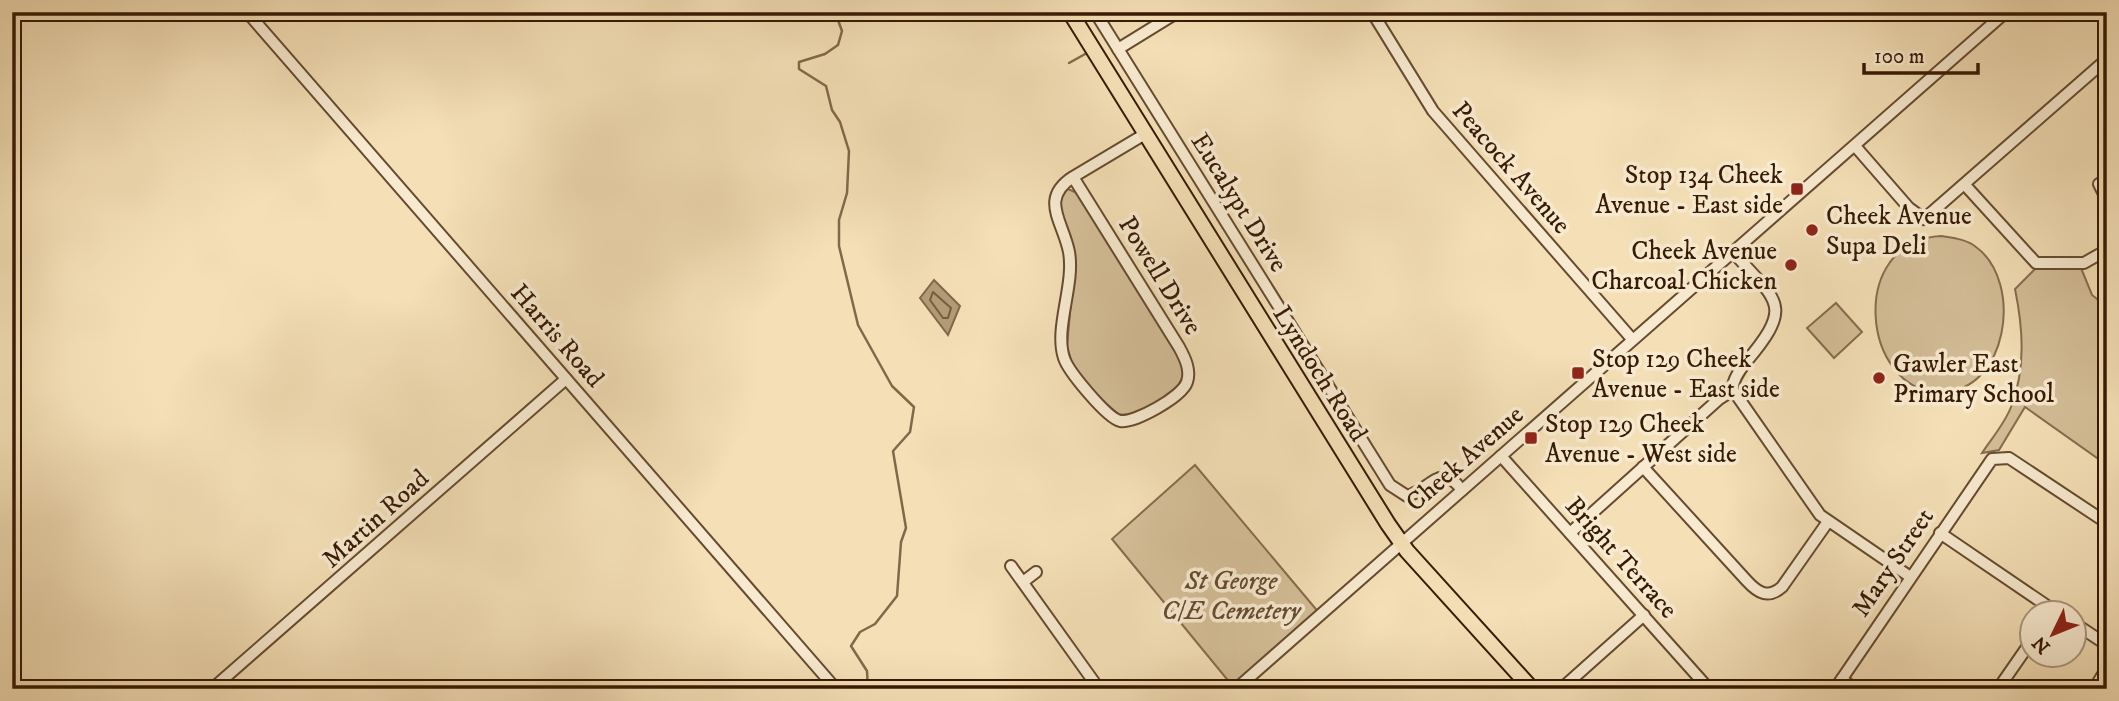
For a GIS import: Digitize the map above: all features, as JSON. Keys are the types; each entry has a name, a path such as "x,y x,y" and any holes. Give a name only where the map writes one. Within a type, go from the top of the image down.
{"main road":[{"name":"Lyndoch Road","path":"1070,12 1401,543 1532,689"}],"street":[{"name":"Harris Road","path":"247,12 836,689"},
{"name":"Eucalypt Drive","path":"1095,12 1390,485 1407,496 1420,491 1432,481 1445,477 1454,480 1462,490"},
{"path":"1118,49 1178,12"},
{"name":"Peacock Avenue","path":"1372,12 1433,111 1632,340"},
{"name":"Cheek Avenue","path":"1236,689 2006,12"},
{"path":"1854,146 1920,219 1929,216 2107,59"},
{"name":"Powell Drive","path":"1073,177 1180,347 1187,365 1188,380 1182,391 1134,420 1119,421 1106,412 1064,358 1061,343 1069,290 1069,254 1055,197 1064,183 1073,177 1145,134"},
{"path":"2107,179 2099,187 2107,200"},
{"path":"1965,185 2036,263 2084,263 2107,250"},
{"path":"1733,252 1773,297 1778,314 1774,324 1732,383 1733,390 1810,503 1828,523 1909,576"},
{"name":"Martin Road","path":"212,689 566,379"},
{"path":"1570,533 1719,398 1733,390"},
{"name":"Bright Terrace","path":"1501,456 1709,689"},
{"name":"Mary Street","path":"1839,684 1988,462 1997,457 2010,458 2107,523"},
{"path":"1643,467 1747,582 1764,594 1774,593 1782,587 1828,523"},
{"path":"1940,533 2037,600"},
{"path":"1011,566 1099,689"},
{"path":"1023,582 1036,572"},
{"path":"1561,689 1644,615"},
{"path":"2088,632 2107,645"},
{"path":"1998,689 2018,660"},
{"path":"2094,689 2107,668"},
{"path":"1839,684 1854,689"}],"green space":[{"path":"1068,189 1077,193 1184,366 1183,377 1177,387 1157,404 1144,410 1131,414 1109,411 1073,366 1067,347 1074,266 1058,202 1063,192"},
{"path":"1941,236 1972,244 1991,263 2000,285 2004,309 2002,333 1994,356 1981,375 1963,387 1940,392 1914,386 1894,368 1881,344 1876,316 1878,288 1890,262 1910,244"},
{"path":"2081,268 2092,295 2107,307 2107,465 2025,407 1999,450 1982,453 2002,425 2016,393 2022,348 2015,289 2035,269"},
{"path":"1836,303 1862,332 1834,358 1807,328"},
{"name":"St George C/E Cemetery","path":"1195,465 1320,614 1235,689 1112,539"}],"water":[{"path":"934,280 960,306 948,335 920,298"}],"waterway":[{"path":"835,12 842,31 838,45 825,54 799,62 799,69 826,86 832,110 840,122 849,151 847,193 839,220 839,246 858,325 892,386 914,407 910,432 893,451 906,528 901,542 897,596 875,624 860,632 851,646 867,671 868,689"},
{"path":"1069,63 1087,53"}],"place":[{"name":"Stop 134 Cheek Avenue - East side","path":"1797,189"},
{"name":"Cheek Avenue Supa Deli","path":"1812,230"},
{"name":"Cheek Avenue Charcoal Chicken","path":"1791,265"},
{"name":"Stop 129 Cheek Avenue - East side","path":"1578,373"},
{"name":"Gawler East Primary School","path":"1879,378"},
{"name":"Stop 129 Cheek Avenue - West side","path":"1531,438"}]}
